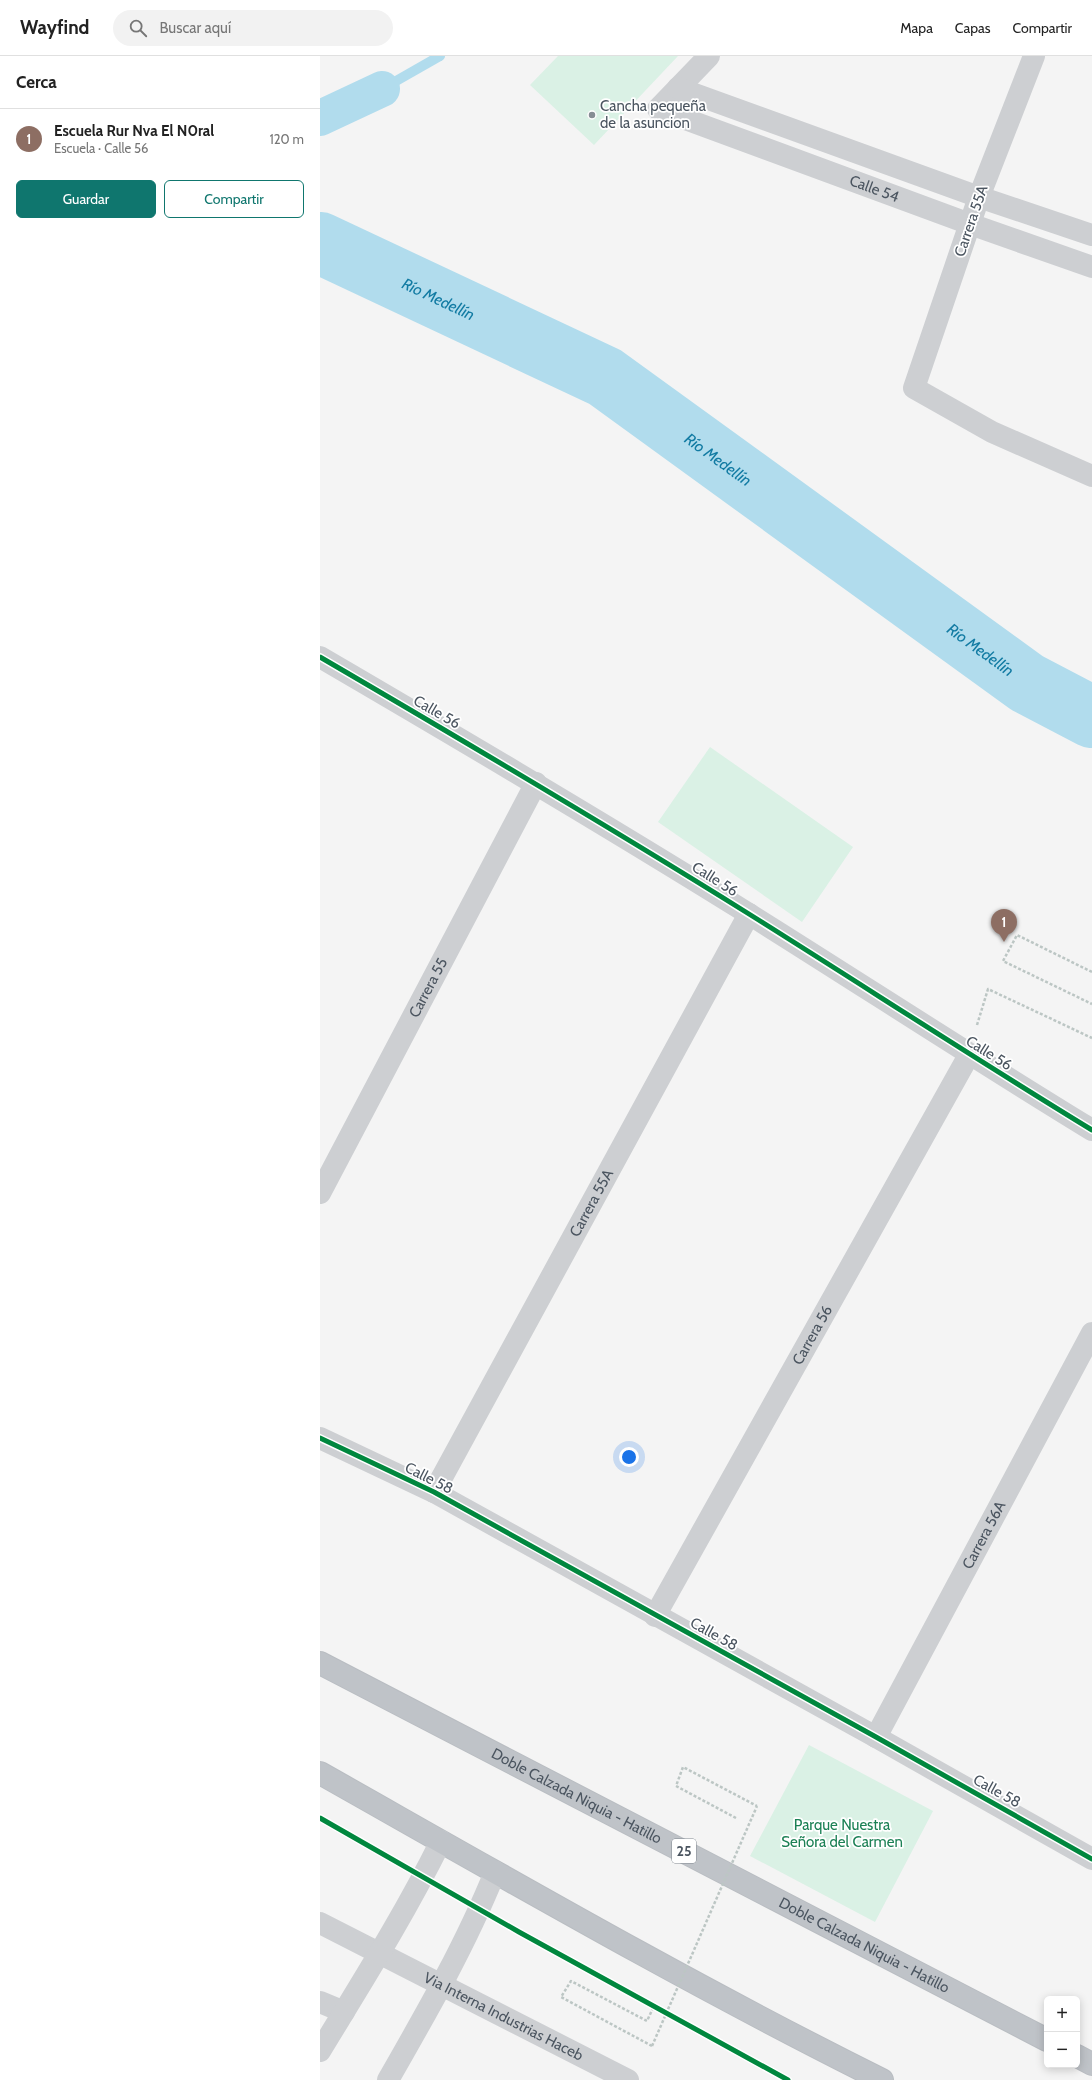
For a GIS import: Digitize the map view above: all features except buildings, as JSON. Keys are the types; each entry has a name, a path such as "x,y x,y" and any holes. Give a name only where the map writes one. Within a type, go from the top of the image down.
{"highway":[{"name":"Doble Calzada Niquia - Hatillo","path":"320,1663 1044,2038"},
{"path":"320,1772 495,1872 791,2035 882,2080"},
{"path":"1080,2058 1092,2064"}],"street":[{"path":"678,88 709,56"},
{"name":"Carrera 55A","path":"1034,56 979,197 914,388 992,432 1092,476"},
{"name":"Calle 54","path":"1092,235 979,197 678,88 658,109 970,224 1092,267"},
{"name":"Calle 56","path":"320,657 536,783 749,914 969,1055 1092,1130"},
{"name":"Carrera 55","path":"320,1193 536,783"},
{"name":"Carrera 55A","path":"434,1492 749,914"},
{"name":"Carrera 56","path":"655,1616 969,1055"},
{"name":"Carrera 56A","path":"876,1737 1092,1333"},
{"name":"Calle 58","path":"320,1438 434,1492 655,1616 876,1737 1092,1859"},
{"path":"320,2051 380,1952 423,1877 441,1841"},
{"path":"388,2080 442,1984 480,1909 495,1872"},
{"name":"Via Interna Industrias Haceb","path":"320,1923 380,1952 628,2080"},
{"path":"320,2002 344,2012"}],"path":[{"path":"1092,972 1016,935 1003,961 1092,1004"},
{"path":"969,1055 988,989 1092,1038"},
{"path":"654,2006 647,2021 571,1981 561,1998 652,2046 757,1806 683,1767 676,1786 736,1818"},
{"path":"647,2003 674,2017"}],"green space":[{"name":"Cancha pequeña de la asuncion","path":"558,56 678,56 594,145 530,85"},
{"path":"710,747 853,847 802,922 658,822"},
{"name":"Parque Nuestra Señora del Carmen","path":"809,1745 933,1811 875,1922 750,1856"}],"waterway":[{"path":"382,89 440,56"},
{"path":"320,118 382,89"},
{"name":"Río Medellín","path":"320,243 605,377 1027,683 1092,717"}],"cycle path":[{"path":"320,657 536,784 696,881 1092,1130"},
{"path":"320,1438 434,1492 876,1737 1092,1859"},
{"path":"320,1818 519,1932 788,2080"}],"place":[{"name":"Cancha pequeña de la asuncion","path":"592,115"},
{"name":"Escuela Rur Nva El N0ral","path":"1004,942"}]}
